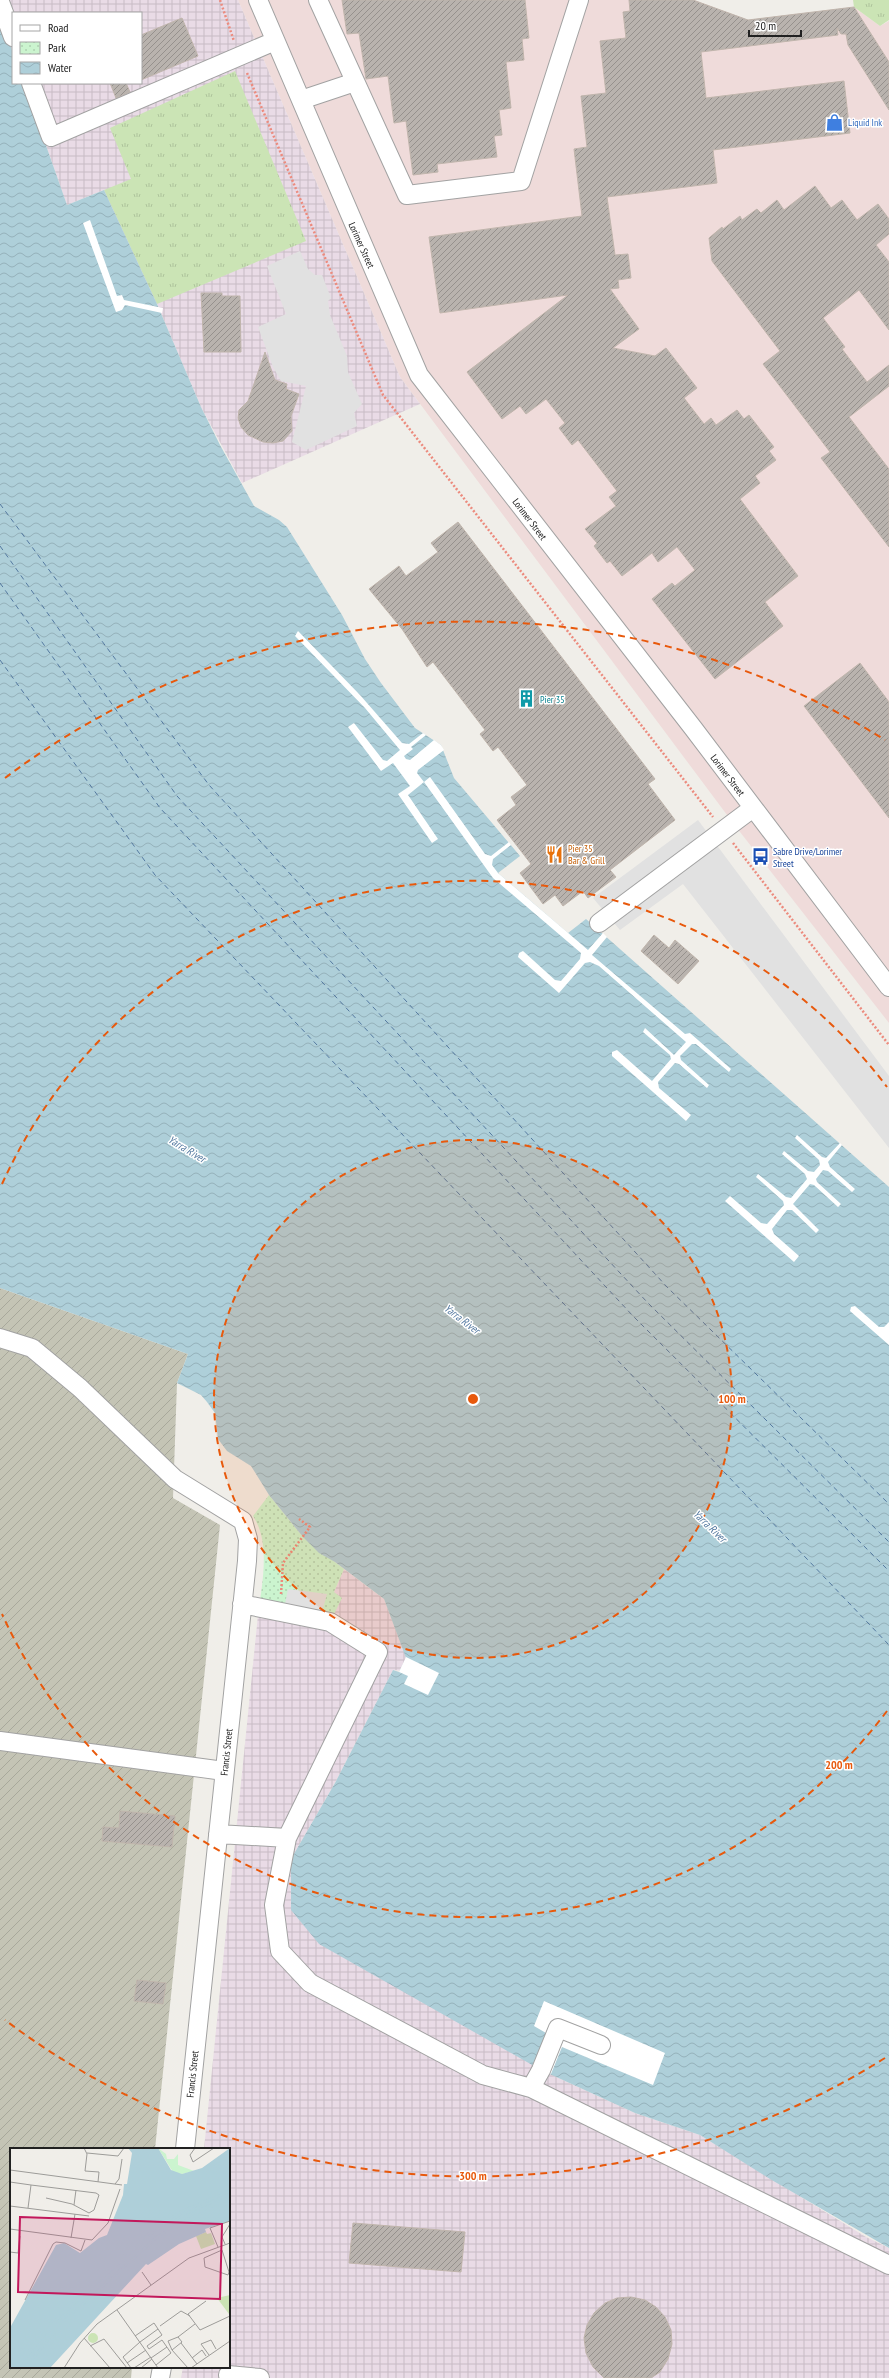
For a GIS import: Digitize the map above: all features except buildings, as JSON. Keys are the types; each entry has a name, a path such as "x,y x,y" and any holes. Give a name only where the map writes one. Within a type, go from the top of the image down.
{"street":[{"name":"Lorimer Street","path":"258,0 419,375 889,987"},
{"path":"318,0 407,195 521,181 579,0"},
{"path":"0,2 12,33"},
{"path":"31,84 51,137 275,40"},
{"path":"301,100 355,82"},
{"path":"600,923 753,808"},
{"name":"Francis Street","path":"0,1338 32,1348 80,1388 175,1479 243,1521 248,1539 184,2148"},
{"path":"242,1604 330,1622 378,1652 287,1838 274,1905 280,1951 310,1983 483,2075 530,2088 889,2266"},
{"path":"0,1741 224,1771"},
{"path":"218,1834 287,1838"},
{"path":"530,2088 541,2070 558,2028 601,2045"},
{"path":"160,2378 162,2368"},
{"path":"228,2375 260,2378"}],"path":[{"path":"220,0 247,73 383,395 889,1045"},
{"path":"247,73 254,70"},
{"path":"280,1598 284,1563 310,1528 299,1518"}],"shaded area":[{"path":"0,0 238,0 400,377 420,404 242,483 201,407 157,304 104,190 67,205 24,84 142,84 142,12 12,12 12,50 0,16"},
{"path":"238,0 694,0 748,20 854,7 880,26 889,21 889,1023 733,823 400,377"},
{"path":"300,251 308,269 315,275 322,275 331,298 328,301 330,315 347,356 348,372 362,404 354,413 357,426 306,450 292,442 306,386 281,381 273,367 258,327 286,314 267,266"},
{"path":"698,820 889,1076 889,1148 683,884 620,930 593,898"},
{"path":"0,1288 188,1354 177,1383 173,1498 220,1525 155,2148 10,2148 10,2368 132,2368 131,2378 0,2378"},
{"path":"344,1569 384,1599 406,1657 439,1673 393,1670 335,1783 291,1859 541,2070 635,2113 700,2135 866,2237 889,2248 889,2378 181,2378 183,2368 230,2368 230,2148 204,2148 258,1615 334,1592"},
{"path":"288,1589 327,1594 322,1612 285,1604"}],"green space":[{"path":"853,0 889,0 889,20 880,26 854,7"},
{"path":"235,71 306,241 157,304 104,190 131,179 110,128"},
{"path":"269,1495 303,1537 344,1569 334,1592 342,1598 330,1622 258,1615 263,1577 264,1551 259,1527 253,1516"}],"water":[{"name":"Yarra River","path":"0,16 12,50 12,84 24,84 67,205 104,190 157,304 201,407 254,506 279,520 287,527 342,615 365,659 381,683 415,728 441,745 454,778 520,856 498,873 568,933 586,919 889,1187 889,2248 770,2179 700,2135 635,2113 541,2070 319,1944 291,1910 291,1859 335,1783 393,1670 399,1672 406,1658 384,1599 335,1562 319,1553 303,1537 269,1495 251,1466 227,1451 218,1439 215,1413 207,1402 201,1395 177,1383 188,1354 0,1288"}],"pier":[{"path":"90,220 117,296 122,295 124,300 163,308 162,313 125,305 122,310 116,312 83,223"},
{"path":"298,631 360,695 402,743 409,744 423,733 426,735 411,747 413,749 404,756 406,759 410,760 434,740 441,745 444,750 418,770 417,773 424,782 408,795 438,839 432,843 398,794 410,786 393,763 381,771 348,727 354,723 383,760 387,761 400,750 365,708 295,636"},
{"path":"430,777 485,854 491,856 509,842 511,845 493,859 492,865 498,873 588,950 603,933 607,937 592,955 685,1034 690,1033 731,1069 729,1072 696,1044 692,1044 680,1056 681,1060 709,1085 707,1088 679,1064 675,1063 658,1082 659,1088 691,1115 686,1121 612,1056 612,1052 617,1050 652,1081 671,1059 670,1055 643,1032 645,1028 674,1055 686,1042 599,966 590,962 585,963 559,993 518,957 519,953 523,951 555,980 561,981 580,959 581,953 493,878 424,782"},
{"path":"797,1135 822,1157 826,1158 840,1143 842,1145 828,1162 830,1167 855,1189 852,1192 828,1171 823,1170 816,1179 817,1182 841,1204 838,1207 814,1185 810,1184 793,1204 819,1230 816,1233 792,1210 787,1210 772,1229 774,1234 799,1256 794,1262 725,1201 730,1196 761,1223 767,1224 784,1205 783,1201 756,1177 758,1174 786,1197 791,1198 807,1179 805,1174 782,1154 784,1151 808,1171 814,1172 820,1165 819,1160 795,1138"},
{"path":"855,1306 879,1327 884,1327 889,1322 889,1345 850,1311 851,1307"},
{"path":"406,1657 439,1673 428,1695 404,1684 408,1676 399,1672"},
{"path":"544,2001 665,2053 653,2085 562,2047 551,2074 533,2066 546,2033 534,2026"}],"ferry route":[{"path":"0,504 209,785 667,1287 889,1504"},
{"path":"0,546 177,796 647,1302 889,1542"},
{"path":"0,583 160,808 633,1316 889,1571"},
{"path":"0,660 155,875 889,1645"}],"place":[{"name":"Liquid Ink","path":"835,122"},
{"name":"Pier 35","path":"527,699"},
{"name":"Pier 35 Bar & Grill","path":"555,854"},
{"name":"Sabre Drive/Lorimer Street","path":"760,857"}]}
